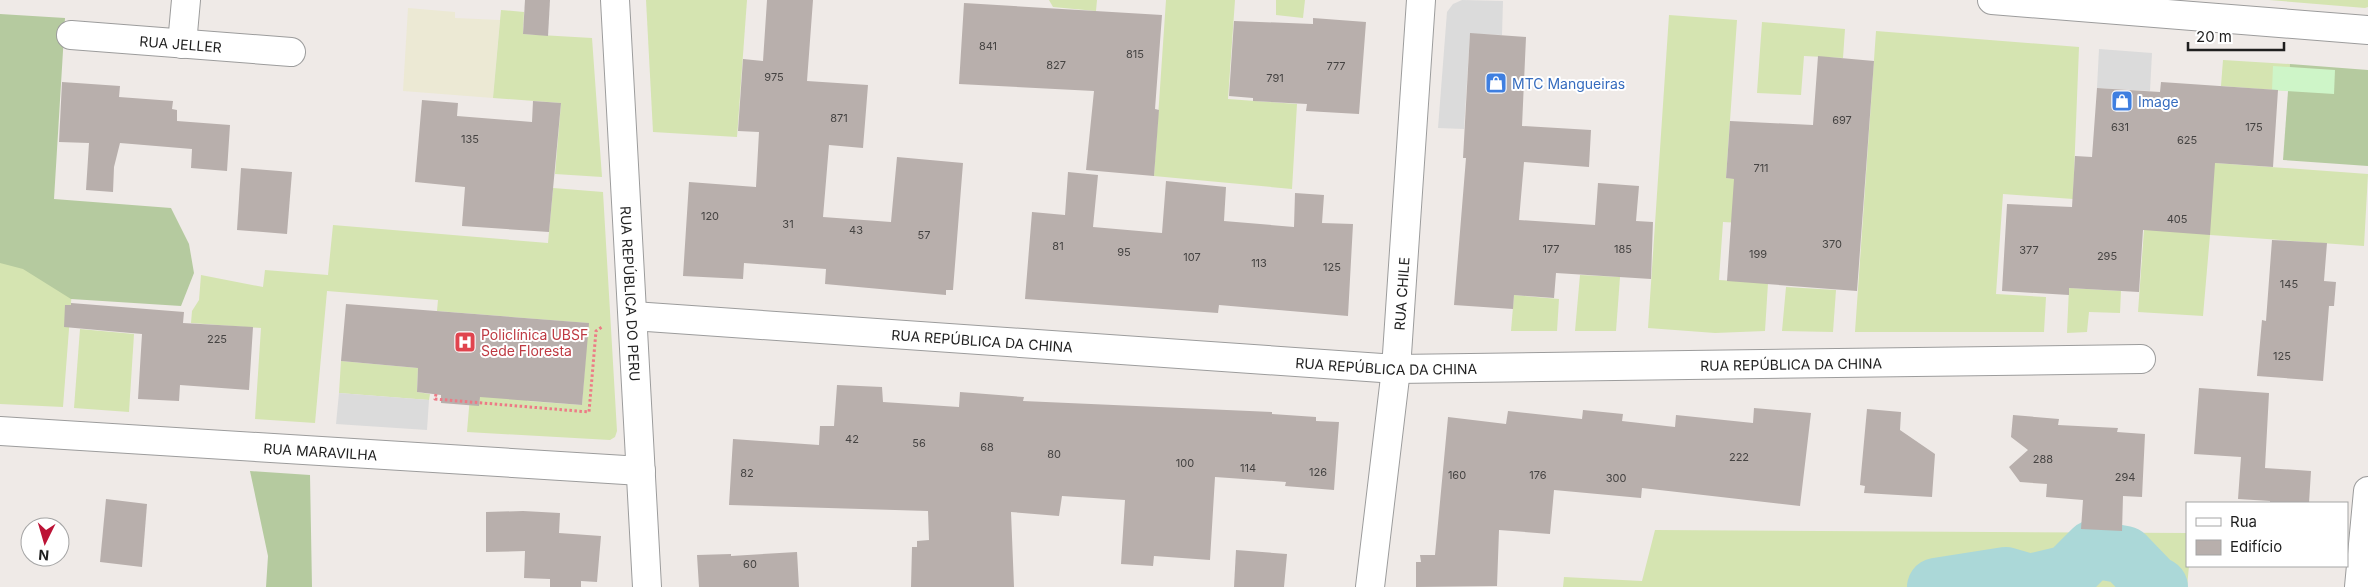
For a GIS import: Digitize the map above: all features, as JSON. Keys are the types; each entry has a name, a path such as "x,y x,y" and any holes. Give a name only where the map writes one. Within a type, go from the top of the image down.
{"street":[{"path":"182,44 186,0"},
{"name":"RUA REPÚBLICA DO PERU","path":"615,0 647,587"},
{"name":"RUA CHILE","path":"1370,587 1396,369 1421,0"},
{"path":"1992,0 2368,30"},
{"name":"RUA JELLER","path":"71,35 291,52"},
{"name":"RUA REPÚBLICA DA CHINA","path":"632,312 1396,369 2141,359"},
{"name":"RUA MARAVILHA","path":"0,431 641,471"},
{"path":"2359,587 2368,490"}],"path":[{"path":"436,394 435,400 589,412 596,331 632,312"}],"shaded area":[{"path":"1462,0 1503,1 1502,35 1470,34 1464,129 1438,128 1447,12 1453,4"},
{"path":"408,8 455,12 455,18 500,20 493,98 403,91"},
{"path":"2099,49 2152,53 2150,91 2097,88"},
{"path":"339,393 429,400 427,430 336,424"}],"green space":[{"path":"646,0 747,0 737,137 653,132"},
{"path":"1049,0 1097,0 1096,11 1053,7"},
{"path":"1166,0 1235,0 1228,99 1297,104 1292,189 1154,176"},
{"path":"1276,0 1305,0 1303,18 1276,15"},
{"path":"2269,0 2368,0 2368,7 2365,8"},
{"path":"501,10 524,12 523,34 592,38 602,177 555,174 561,103 493,98"},
{"path":"0,14 65,18 54,199 171,208 189,244 194,273 181,306 71,299 23,269 0,263"},
{"path":"1669,15 1737,20 1726,178 1794,183 1791,226 1723,222 1719,280 1768,283 1765,331 1715,333 1648,328"},
{"path":"1762,22 1845,29 1843,58 1804,56 1801,95 1757,93"},
{"path":"1876,31 2079,47 2073,199 2003,194 1996,294 2046,297 2044,332 1855,332"},
{"path":"2223,60 2290,64 2288,91 2221,86"},
{"path":"2290,64 2368,70 2368,166 2283,160"},
{"path":"2273,66 2335,70 2334,94 2272,90"},
{"path":"2215,163 2368,174 2364,246 2210,235 2203,316 2138,312 2144,230"},
{"path":"553,188 603,192 617,431 615,437 610,440 467,432 472,372 529,377 527,401 582,405 588,323 437,311 438,300 327,291 315,423 255,419 261,328 191,323 192,311 199,300 201,275 263,287 265,270 328,275 333,225 548,243"},
{"path":"0,248 75,251 63,407 0,404"},
{"path":"1580,275 1620,277 1616,331 1575,331"},
{"path":"1786,287 1836,290 1833,332 1782,331"},
{"path":"2069,288 2121,291 2120,313 2089,312 2087,332 2067,333"},
{"path":"1514,295 1559,299 1557,331 1511,331"},
{"path":"80,329 134,334 129,412 74,408"},
{"path":"341,361 418,368 417,392 430,394 429,400 339,393"},
{"path":"250,471 310,475 312,587 266,587 268,556"},
{"path":"1655,530 2186,533 2186,567 2189,567 2187,587 1563,587 1564,577 1642,581"}],"building":[{"path":"525,0 550,0 548,36 523,34"},
{"path":"767,0 813,0 807,81 868,85 863,148 829,145 823,217 891,222 897,157 963,163 953,290 946,290 946,295 825,284 826,269 744,263 743,279 683,276 689,182 756,187 759,132 738,131 743,59 763,61"},
{"path":"964,3 1162,15 1155,109 1159,110 1154,176 1086,170 1094,91 959,84"},
{"path":"1313,18 1366,22 1359,114 1306,111 1307,104 1253,101 1253,98 1229,96 1234,21 1313,24"},
{"path":"1470,33 1526,37 1522,126 1591,130 1589,167 1524,162 1519,220 1595,225 1598,183 1639,186 1636,221 1653,222 1651,279 1556,273 1554,298 1514,295 1513,309 1454,305 1466,158 1463,158"},
{"path":"1818,56 1874,61 1857,291 1727,281 1734,179 1726,178 1730,121 1813,125"},
{"path":"62,82 120,86 119,97 173,101 172,109 177,110 177,121 230,125 227,171 191,168 192,149 120,143 114,167 113,192 86,190 89,143 59,142"},
{"path":"2161,82 2278,90 2273,167 2215,163 2210,235 2143,230 2139,292 2069,288 2069,295 2002,291 2007,204 2072,207 2075,156 2092,157 2097,88 2160,92"},
{"path":"422,100 458,103 457,116 532,122 533,101 561,103 549,232 462,226 465,187 415,182"},
{"path":"241,168 292,172 287,234 237,230"},
{"path":"1068,172 1098,175 1093,227 1162,233 1166,181 1226,187 1224,221 1294,227 1295,193 1324,195 1322,223 1353,224 1348,316 1219,305 1218,313 1025,299 1032,212 1065,215"},
{"path":"2272,240 2327,243 2324,281 2336,282 2334,306 2329,306 2323,381 2257,376 2262,320 2266,321"},
{"path":"71,303 184,312 183,323 253,327 249,390 180,385 179,401 138,399 142,334 64,327 65,305 71,305"},
{"name":"Policlínica UBSF Sede Floresta","path":"346,304 589,323 582,405 480,397 479,406 441,403 441,395 417,392 418,368 341,361"},
{"path":"837,385 882,387 883,402 959,407 960,392 1024,397 1023,401 1272,412 1272,414 1316,417 1316,421 1339,422 1334,490 1285,486 1286,482 1215,477 1210,560 1154,556 1153,566 1121,564 1125,500 1062,496 1059,516 1011,512 1014,587 911,587 912,547 917,547 917,541 929,540 928,511 729,505 733,439 819,445 820,426 834,426"},
{"path":"2199,388 2269,393 2265,468 2311,471 2309,502 2270,502 2238,499 2241,457 2194,454"},
{"path":"1754,408 1811,413 1800,506 1642,488 1641,498 1554,490 1550,534 1499,530 1497,586 1416,587 1416,562 1421,562 1420,555 1435,555 1448,417 1506,424 1508,411 1582,419 1583,410 1623,414 1622,421 1675,427 1676,415 1753,423"},
{"path":"1867,409 1901,412 1900,430 1935,454 1932,497 1864,493 1865,486 1860,485"},
{"path":"2013,415 2059,419 2058,425 2118,428 2117,432 2145,434 2142,497 2123,496 2122,531 2081,529 2083,500 2046,497 2047,484 2020,482 2009,467 2028,450 2011,437"},
{"path":"106,499 147,504 142,567 100,562"},
{"path":"486,512 560,513 559,533 601,536 597,582 581,581 581,587 550,587 550,579 524,578 525,551 486,552"},
{"path":"1236,550 1287,554 1284,587 1234,587"},
{"path":"797,552 799,587 699,587 697,555 731,554 731,556"}],"waterway":[{"path":"1936,587 2006,576 2030,583 2068,574 2093,549 2125,555 2152,583 2159,587"}],"place":[{"name":"MTC Mangueiras","path":"1496,83"},
{"name":"Image","path":"2122,101"},
{"name":"Policlínica UBSF Sede Floresta","path":"465,342"}]}
